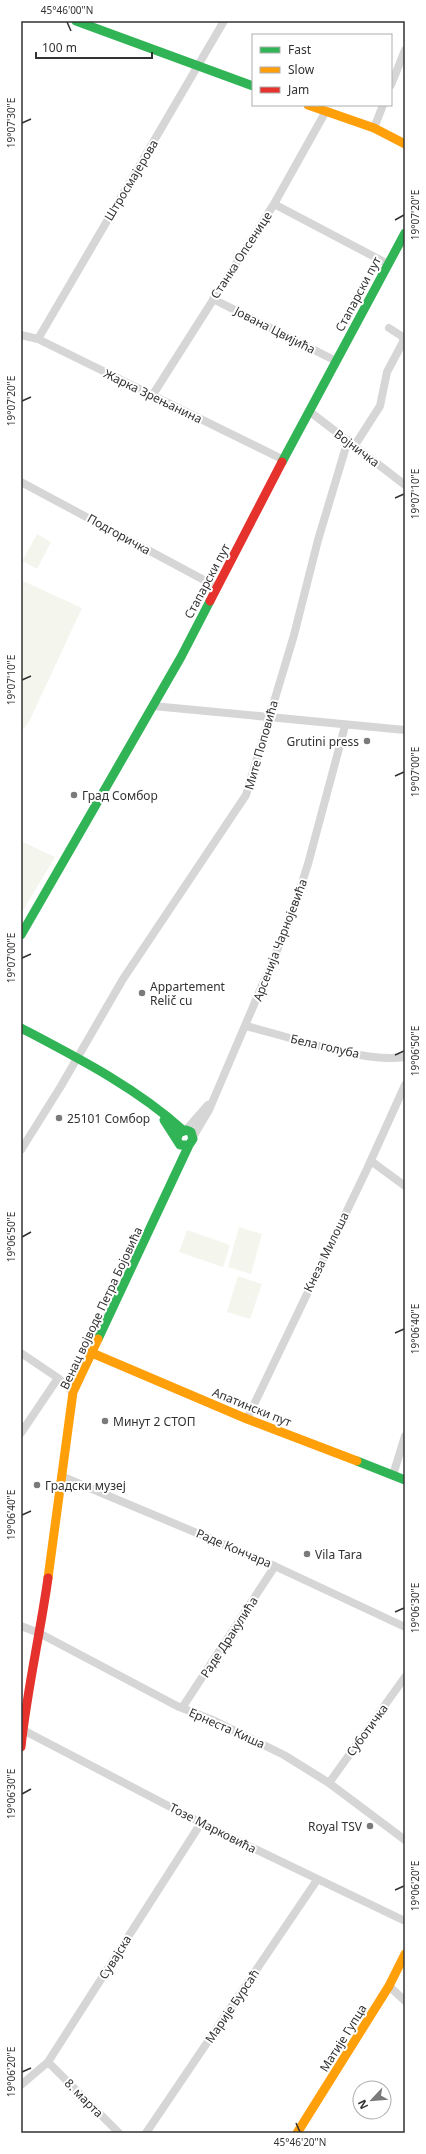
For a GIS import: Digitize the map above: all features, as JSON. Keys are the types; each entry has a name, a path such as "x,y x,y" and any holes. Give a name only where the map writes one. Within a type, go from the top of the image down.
{"main road":[{"path":"76,21 252,86"},
{"path":"311,106 374,128 405,144"},
{"name":"Стапарски пут","path":"21,935 153,706 405,233"},
{"path":"21,1028 78,1058 161,1109 184,1130"},
{"path":"155,1106 157,1112 185,1141"},
{"name":"Венац војводе Петра Бојовића","path":"21,1747 22,1729 39,1633 73,1392 170,1186 170,1177 185,1141 179,1133 184,1130"},
{"name":"Апатински пут","path":"92,1353 247,1419 405,1480"},
{"name":"Матије Гупца","path":"300,2132 389,1986 405,1954"}],"street":[{"name":"Штросмајерова","path":"38,338 199,67 224,21"},
{"path":"392,82 405,50"},
{"path":"374,128 383,106"},
{"name":"Станка Опсенице","path":"152,396 274,204 326,111"},
{"path":"274,204 388,264"},
{"name":"Јована Цвијића","path":"213,299 336,361"},
{"name":"Мите Поповића","path":"21,1150 78,1058 123,979 246,794 294,635 318,540 351,443 380,406 387,372 403,342 403,337 389,328"},
{"name":"Жарка Зрењанина","path":"21,335 38,338 152,396 284,460"},
{"name":"Војничка","path":"309,411 405,485"},
{"name":"Подгоричка","path":"21,482 217,587"},
{"path":"153,706 345,726 405,730"},
{"name":"Арсенија Чарнојевића","path":"185,1141 212,1102 246,1026 292,913 308,864 345,726"},
{"name":"Бела голуба","path":"246,1026 353,1054 394,1059 405,1057"},
{"name":"Кнеза Милоша","path":"247,1419 371,1161 405,1085"},
{"name":"Арсенија Чарнојевића","path":"184,1130 212,1102"},
{"path":"371,1161 405,1186"},
{"path":"21,1353 58,1378 73,1392"},
{"path":"21,1433 24,1423 58,1378"},
{"path":"393,1475 405,1436"},
{"name":"Раде Кончара","path":"61,1476 275,1566 405,1627"},
{"name":"Раде Дракулића","path":"182,1708 275,1566"},
{"name":"Ернеста Киша","path":"21,1626 39,1633 182,1708 255,1739 329,1783 405,1840"},
{"name":"Суботичка","path":"329,1783 405,1678"},
{"name":"Тозе Марковића","path":"22,1729 201,1822 317,1880 405,1921"},
{"name":"Сувајска","path":"21,2085 48,2062 201,1822"},
{"name":"Марије Бурсаћ","path":"146,2133 317,1880"},
{"path":"389,1986 405,2001"},
{"name":"8. марта","path":"48,2062 119,2133"}],"shaded area":[{"path":"37,534 51,542 37,569 22,561"},
{"path":"21,580 82,608 29,722 21,732"},
{"path":"21,841 55,857 21,914"},
{"path":"239,1227 262,1234 251,1274 228,1267"},
{"path":"187,1230 230,1245 223,1267 179,1252"},
{"path":"238,1276 262,1284 250,1319 227,1312"}],"traffic: fast":[{"path":"76,21 252,86"},
{"path":"282,462 405,233"},
{"path":"21,935 181,657 210,601"},
{"path":"21,1028 85,1062 126,1087 183,1130"},
{"path":"164,1120 180,1145 189,1145 193,1139 191,1132 186,1130 179,1133 177,1138"},
{"path":"98,1339 189,1145"},
{"path":"357,1461 405,1480"}],"traffic: slow":[{"path":"311,106 374,128 405,144"},
{"path":"48,1578 73,1392 98,1339"},
{"path":"92,1353 247,1419 357,1461"},
{"path":"297,2133 389,1986 405,1954"}],"traffic: jam":[{"path":"210,601 282,462"},
{"path":"21,1747 48,1578"}],"place":[{"name":"Grutini press","path":"367,741"},
{"name":"Град Сомбор","path":"74,795"},
{"name":"Appartement Relič cu","path":"142,993"},
{"name":"25101 Сомбор","path":"59,1118"},
{"name":"Минут 2 СТОП","path":"105,1421"},
{"name":"Градски музеј","path":"37,1485"},
{"name":"Vila Tara","path":"307,1554"},
{"name":"Royal TSV","path":"370,1826"}]}
